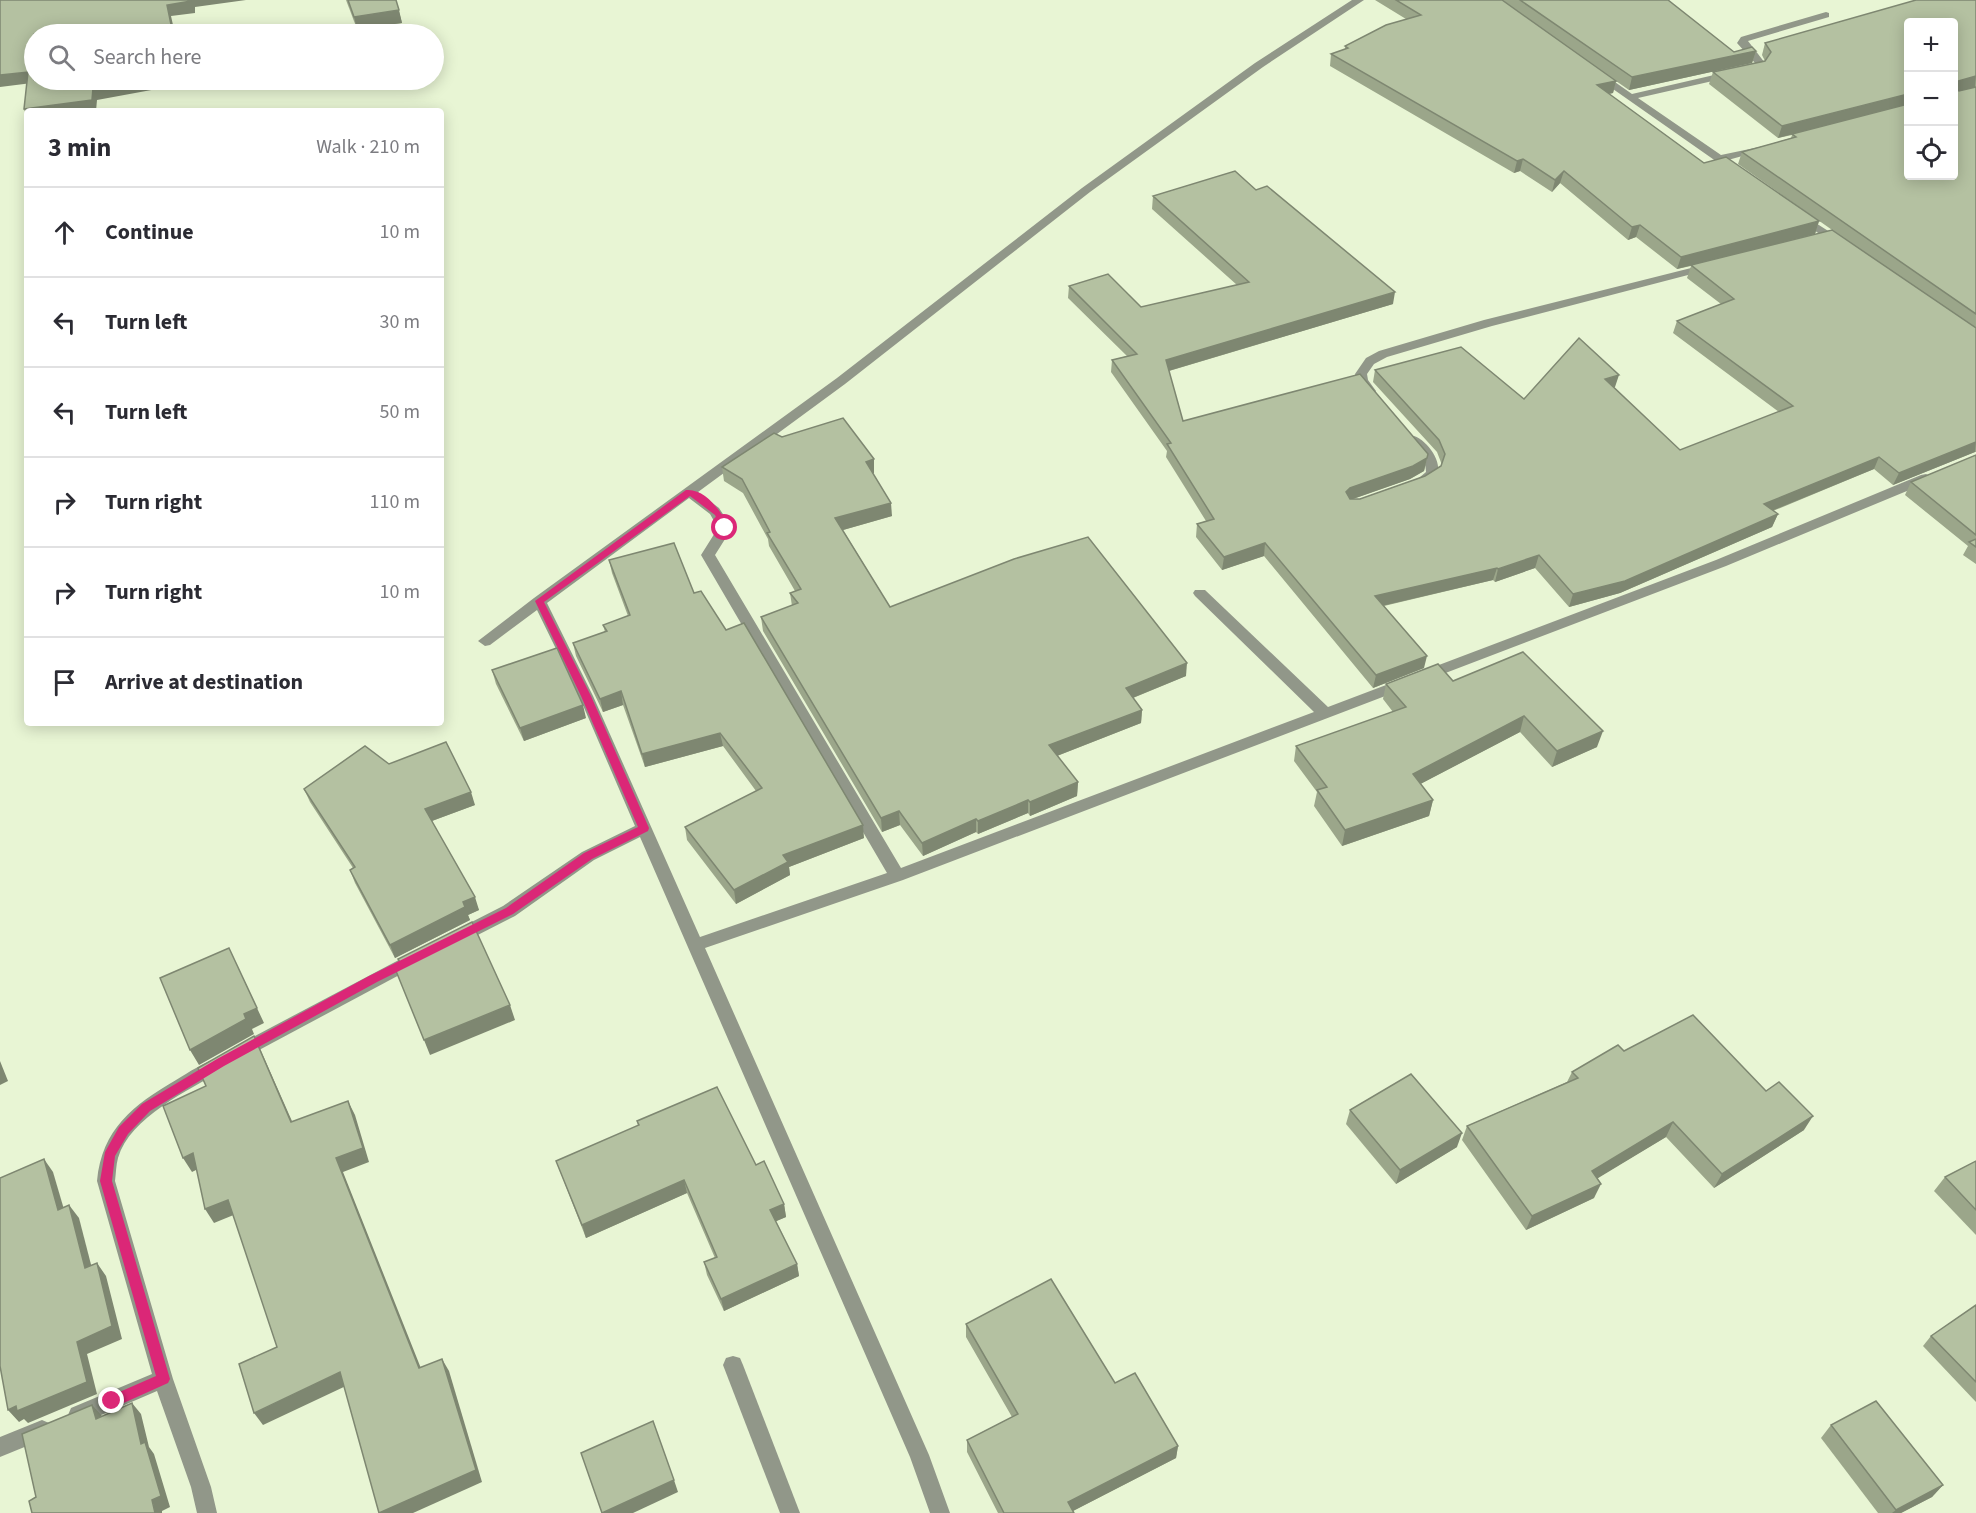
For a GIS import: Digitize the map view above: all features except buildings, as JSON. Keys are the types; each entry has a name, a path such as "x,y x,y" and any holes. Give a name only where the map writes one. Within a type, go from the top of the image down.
{"street":[{"path":"485,641 841,381 1086,190 1259,65 1359,0"},
{"path":"1630,97 1757,68 1760,63 1744,45 1744,39 1826,15"},
{"path":"1592,71 1747,178"},
{"path":"1720,159 1775,145"},
{"path":"1793,210 1824,237 1849,249"},
{"path":"1377,398 1362,381 1361,374 1370,361 1383,354 1488,323 1716,265"},
{"path":"1406,488 1426,479 1432,474 1434,466 1430,457 1407,432"},
{"path":"695,945 897,876 1721,563 1943,471"},
{"path":"689,492 710,506 722,520 725,528 708,555 897,876"},
{"path":"1200,593 1325,713"},
{"path":"539,601 586,696 919,1455 940,1513"},
{"path":"444,944 509,911 588,856 644,828"},
{"path":"207,1513 201,1487 163,1379 106,1181 109,1155 123,1130 146,1108 220,1063 373,979 424,954"},
{"path":"733,1365 790,1513"},
{"path":"0,1447 163,1379"}],"route":[{"path":"112,1401 163,1379 106,1181 109,1155 123,1130 146,1108 220,1063 373,979 509,911 588,856 644,828 586,696 539,601 689,492 718,514 725,528"}]}
